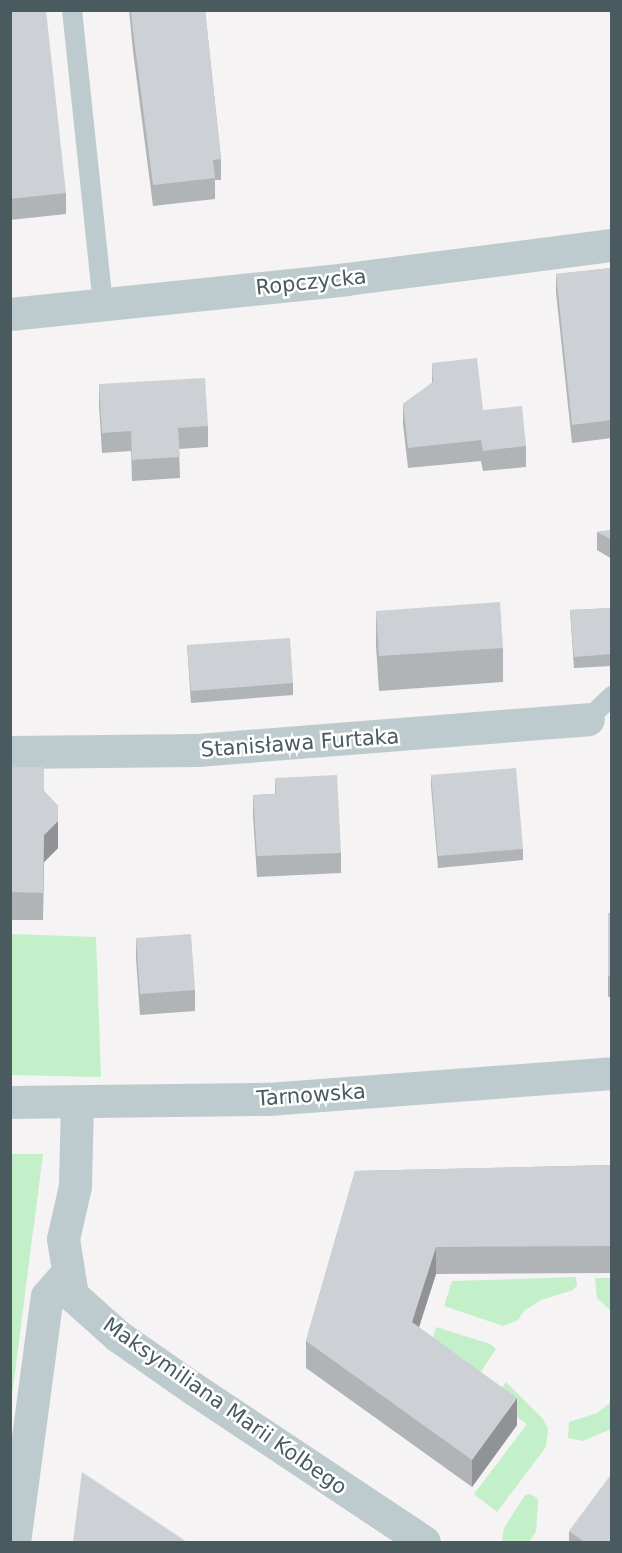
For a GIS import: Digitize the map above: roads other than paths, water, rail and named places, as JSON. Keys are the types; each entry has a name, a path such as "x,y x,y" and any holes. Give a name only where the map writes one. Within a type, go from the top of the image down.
{"street":[{"name":"Ropczycka","path":"10,314 346,279 612,245"},
{"name":"Stanisława Furtaka","path":"10,752 196,750 588,719"},
{"name":"Tarnowska","path":"10,1102 268,1099 612,1073"},
{"name":"Maksymiliana Marii Kolbego","path":"77,1102 79,1131 75,1186 63,1239 66,1274 72,1295 118,1336 424,1542"},
{"path":"14,1542 47,1296 66,1274"}],"lane":[{"path":"72,10 103,304"},
{"path":"588,719 612,696"}]}
